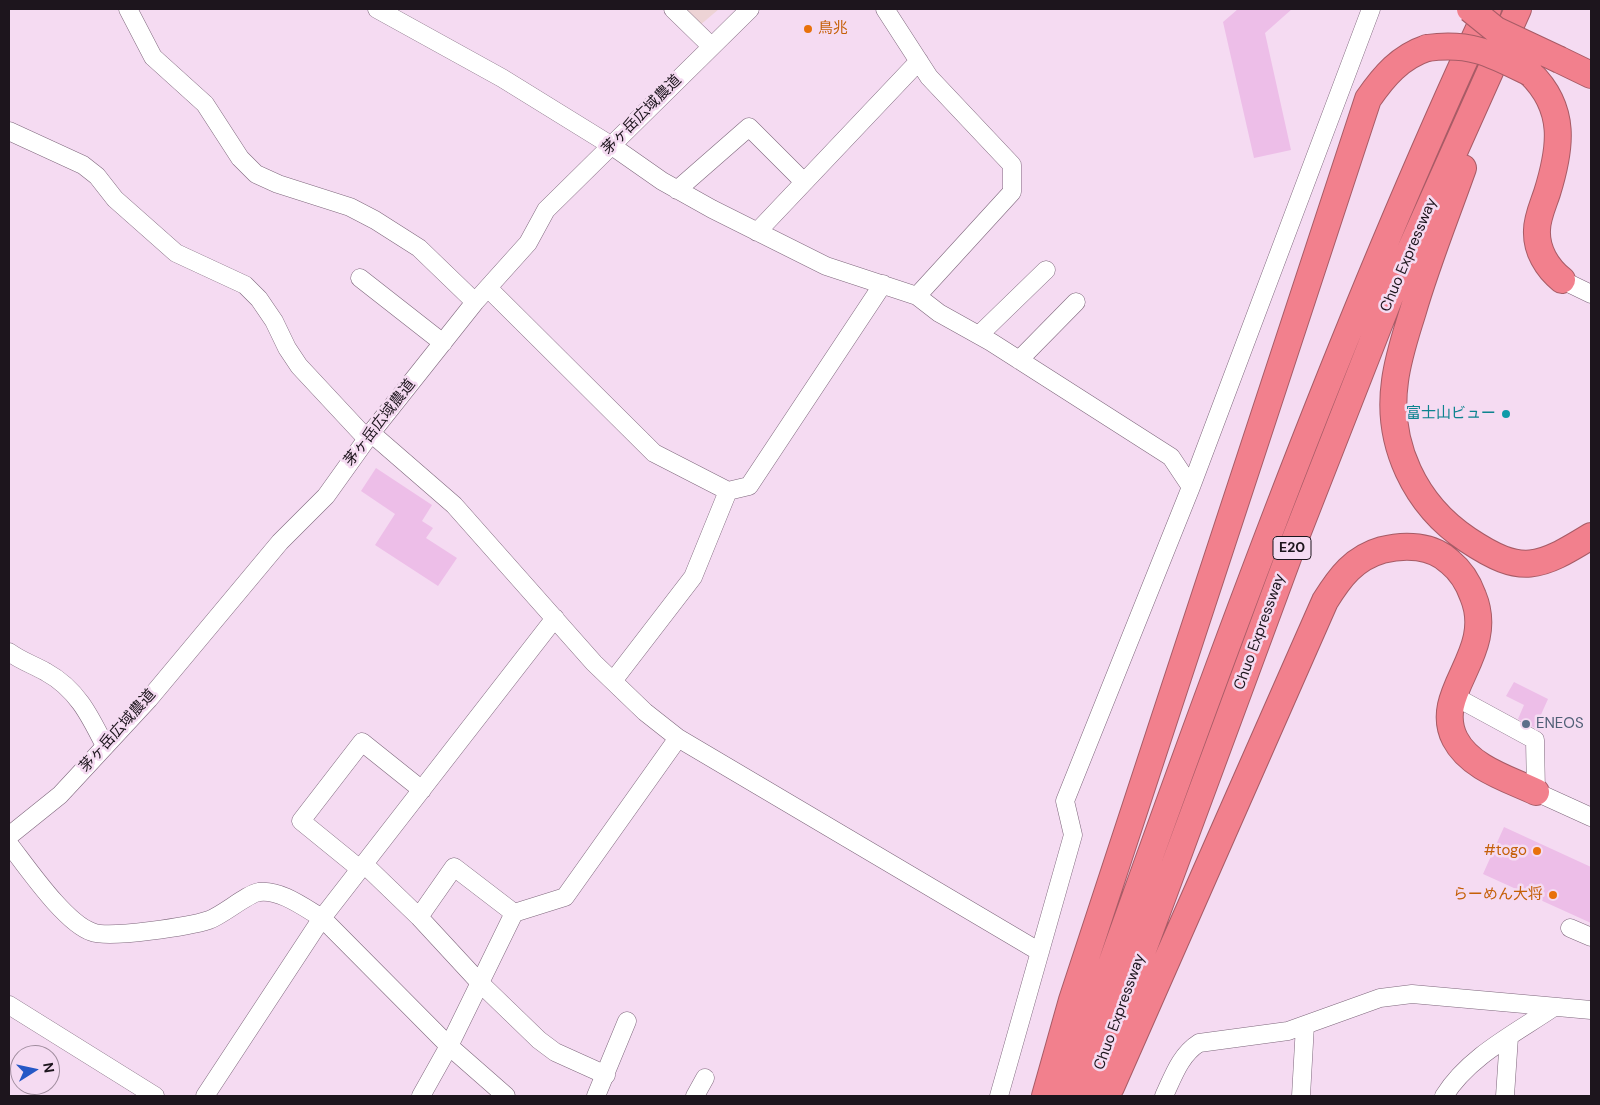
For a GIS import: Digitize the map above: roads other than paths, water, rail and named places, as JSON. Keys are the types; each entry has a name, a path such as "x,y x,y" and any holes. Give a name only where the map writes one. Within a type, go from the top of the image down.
{"highway":[{"path":"1470,9 1496,30 1591,75"},
{"name":"Chuo Expressway","path":"1064,1096 1266,540 1375,265 1442,108 1488,9"},
{"name":"Chuo Expressway","path":"1089,1096 1292,547 1395,284 1518,9"},
{"path":"1524,9 1419,290 1395,382 1394,410 1397,436 1403,462 1416,487 1431,508 1448,525 1484,550 1514,564 1530,565 1555,558 1591,536"},
{"path":"1045,1096 1075,991 1368,99 1384,77 1413,53 1428,48 1450,45 1465,46 1486,52 1530,73 1543,85 1551,99 1557,123 1557,162 1538,219 1536,232 1544,260 1552,272 1562,280"},
{"path":"1107,1096 1325,601 1339,579 1354,563 1370,554 1390,548 1409,546 1427,549 1444,556 1459,570 1475,600 1479,629 1477,644 1454,696 1449,722 1455,739 1463,752 1493,772 1536,792"}],"street":[{"path":"128,9 153,57 206,104 240,158 256,174 278,184 350,207 375,220 419,248 476,302"},
{"path":"377,9 502,78 612,146 678,190 757,232 826,266 917,296 939,313 979,335 1171,457 1191,487"},
{"path":"673,9 711,46"},
{"name":"茅ヶ岳広域農道","path":"9,836 60,795 148,699 280,542 326,496 369,436 443,343 528,243 546,210 750,9"},
{"path":"885,9 929,77 1012,164 1012,192 917,296"},
{"path":"999,1096 1073,835 1065,801 1191,487 1371,9"},
{"path":"757,232 919,61"},
{"path":"678,190 749,127 804,182"},
{"path":"9,131 83,165 97,176 115,199 176,253 245,285 259,299 274,321 287,348 299,366 369,436 454,505 613,681 645,712 678,738 1040,952"},
{"path":"979,335 1046,270"},
{"path":"360,278 443,343"},
{"path":"1562,280 1591,294"},
{"path":"488,288 654,453 728,491 749,486 883,284"},
{"path":"1019,360 1076,302"},
{"path":"613,681 693,577 728,491"},
{"path":"205,1096 322,918 555,618"},
{"path":"9,652 48,673 68,688 85,706 105,746"},
{"path":"1454,696 1534,740 1536,792 1591,817"},
{"path":"421,1096 514,913 565,896 678,738"},
{"path":"422,790 362,742 301,821 362,867 419,917 480,983 555,1052 606,1074"},
{"path":"9,844 47,893 74,919 93,933 135,934 209,920 259,892 276,895 298,903 322,918 448,1046 502,1095"},
{"path":"419,917 454,867 514,913"},
{"path":"1570,928 1591,937"},
{"path":"1164,1096 1176,1070 1189,1050 1199,1044 1288,1031 1380,998 1412,994 1591,1010"},
{"path":"9,1005 155,1096"},
{"path":"1444,1096 1460,1075 1479,1058 1554,1007"},
{"path":"596,1096 627,1021"},
{"path":"1301,1096 1305,1024"},
{"path":"1505,1096 1509,1037"},
{"path":"695,1096 705,1078"}],"place":[{"name":"鳥兆","path":"808,29"},
{"name":"富士山ビュー","path":"1506,414"},
{"name":"ENEOS","path":"1526,724"},
{"name":"#togo","path":"1537,851"},
{"name":"らーめん大将","path":"1553,895"}]}
